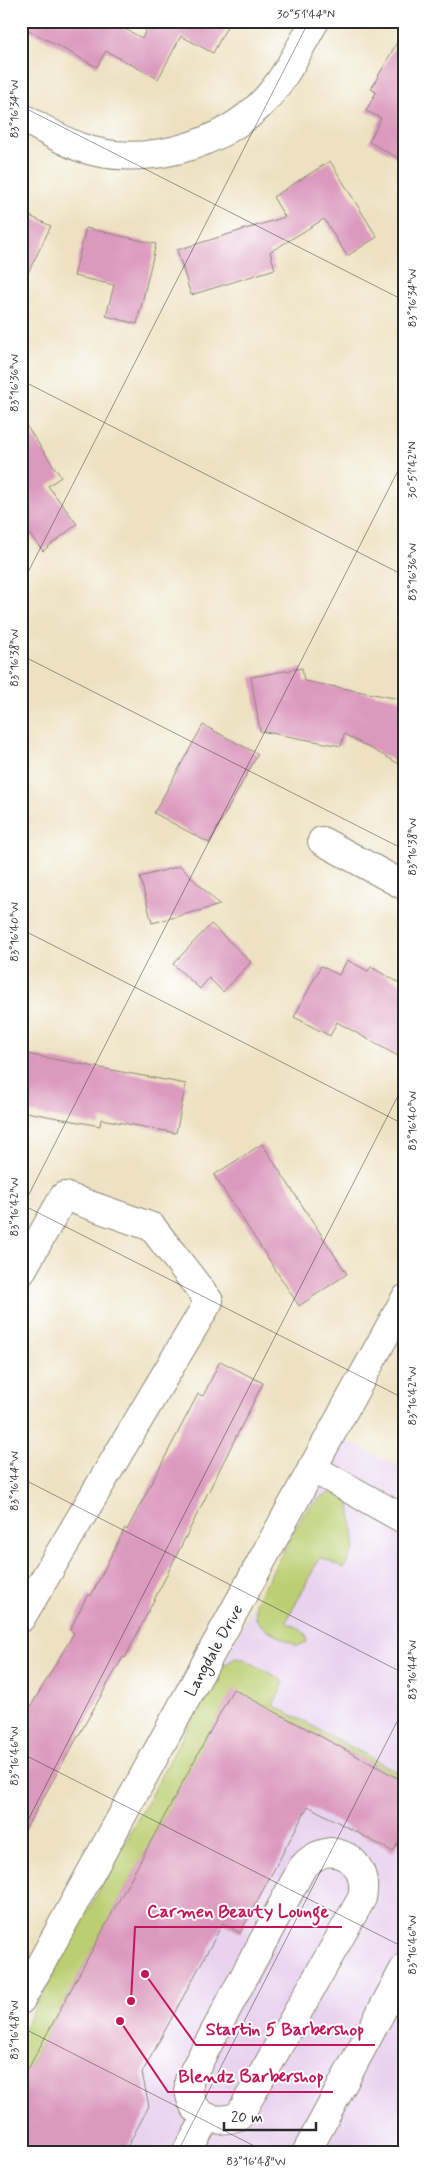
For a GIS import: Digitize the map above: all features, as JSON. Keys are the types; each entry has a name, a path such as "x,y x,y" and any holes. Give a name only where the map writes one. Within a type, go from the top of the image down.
{"street":[{"path":"21,117 80,147 109,153 156,153 195,143 220,134 243,120 267,98 315,21"},
{"path":"322,841 405,886"},
{"path":"21,1272 64,1196 152,1226 209,1301 21,1618"},
{"name":"Langdale Drive","path":"21,2000 405,1299"},
{"path":"312,1468 405,1520"},
{"path":"340,1853 350,1858 358,1866 363,1876 362,1898 239,2116 218,2120 207,2117 191,2102 189,2080 302,1868 309,1860 319,1854 340,1853"},
{"path":"306,2153 405,1967"},
{"path":"186,2153 207,2117"}],"shaded area":[{"path":"344,1439 405,1470 405,2153 21,2153 21,2034"}],"green space":[{"path":"334,1491 350,1503 355,1547 344,1568 320,1557 286,1622 300,1629 305,1634 307,1642 297,1646 264,1628 256,1619 255,1603 306,1510 321,1497"},
{"path":"235,1658 244,1659 282,1680 284,1683 273,1705 405,1776 405,1782 233,1690 21,2082 21,2034 220,1668"}],"building":[{"path":"21,21 110,21 142,38 151,21 230,21 213,53 181,36 158,79 106,51 97,67 21,26"},
{"path":"405,28 405,162 369,142 381,118 366,111 376,92 371,89"},
{"path":"330,161 377,237 347,256 324,219 270,252 275,269 191,295 177,250 285,217 273,197"},
{"path":"21,212 51,226 21,287"},
{"path":"86,228 156,244 137,324 106,316 114,285 74,276"},
{"path":"21,418 61,477 48,486 77,524 43,551 21,524"},
{"path":"302,668 304,681 405,700 405,767 344,734 341,746 260,731 251,677"},
{"path":"203,725 258,754 209,843 154,813"},
{"path":"180,866 220,905 152,923 140,877"},
{"path":"211,924 251,962 223,992 209,978 200,989 173,964"},
{"path":"347,960 368,971 371,967 405,986 405,1060 337,1022 330,1036 294,1017 321,966 339,975"},
{"path":"21,1053 186,1084 176,1133 101,1119 100,1126 21,1111"},
{"path":"262,1144 347,1274 299,1306 214,1175"},
{"path":"220,1361 263,1383 125,1658 123,1657 21,1837 21,1723 74,1633 70,1630 88,1594 91,1596 125,1528 127,1530 198,1394 203,1396"},
{"path":"233,1689 405,1782 405,1830 393,1852 308,1806 240,1933 223,1923 142,2073 149,2106 124,2153 21,2153 21,2082"}],"place":[{"name":"Startin 5 Barbershop","path":"145,1974"},
{"name":"Carmen Beauty Lounge","path":"131,2001"},
{"name":"Blendz Barbershop","path":"120,2021"}]}
